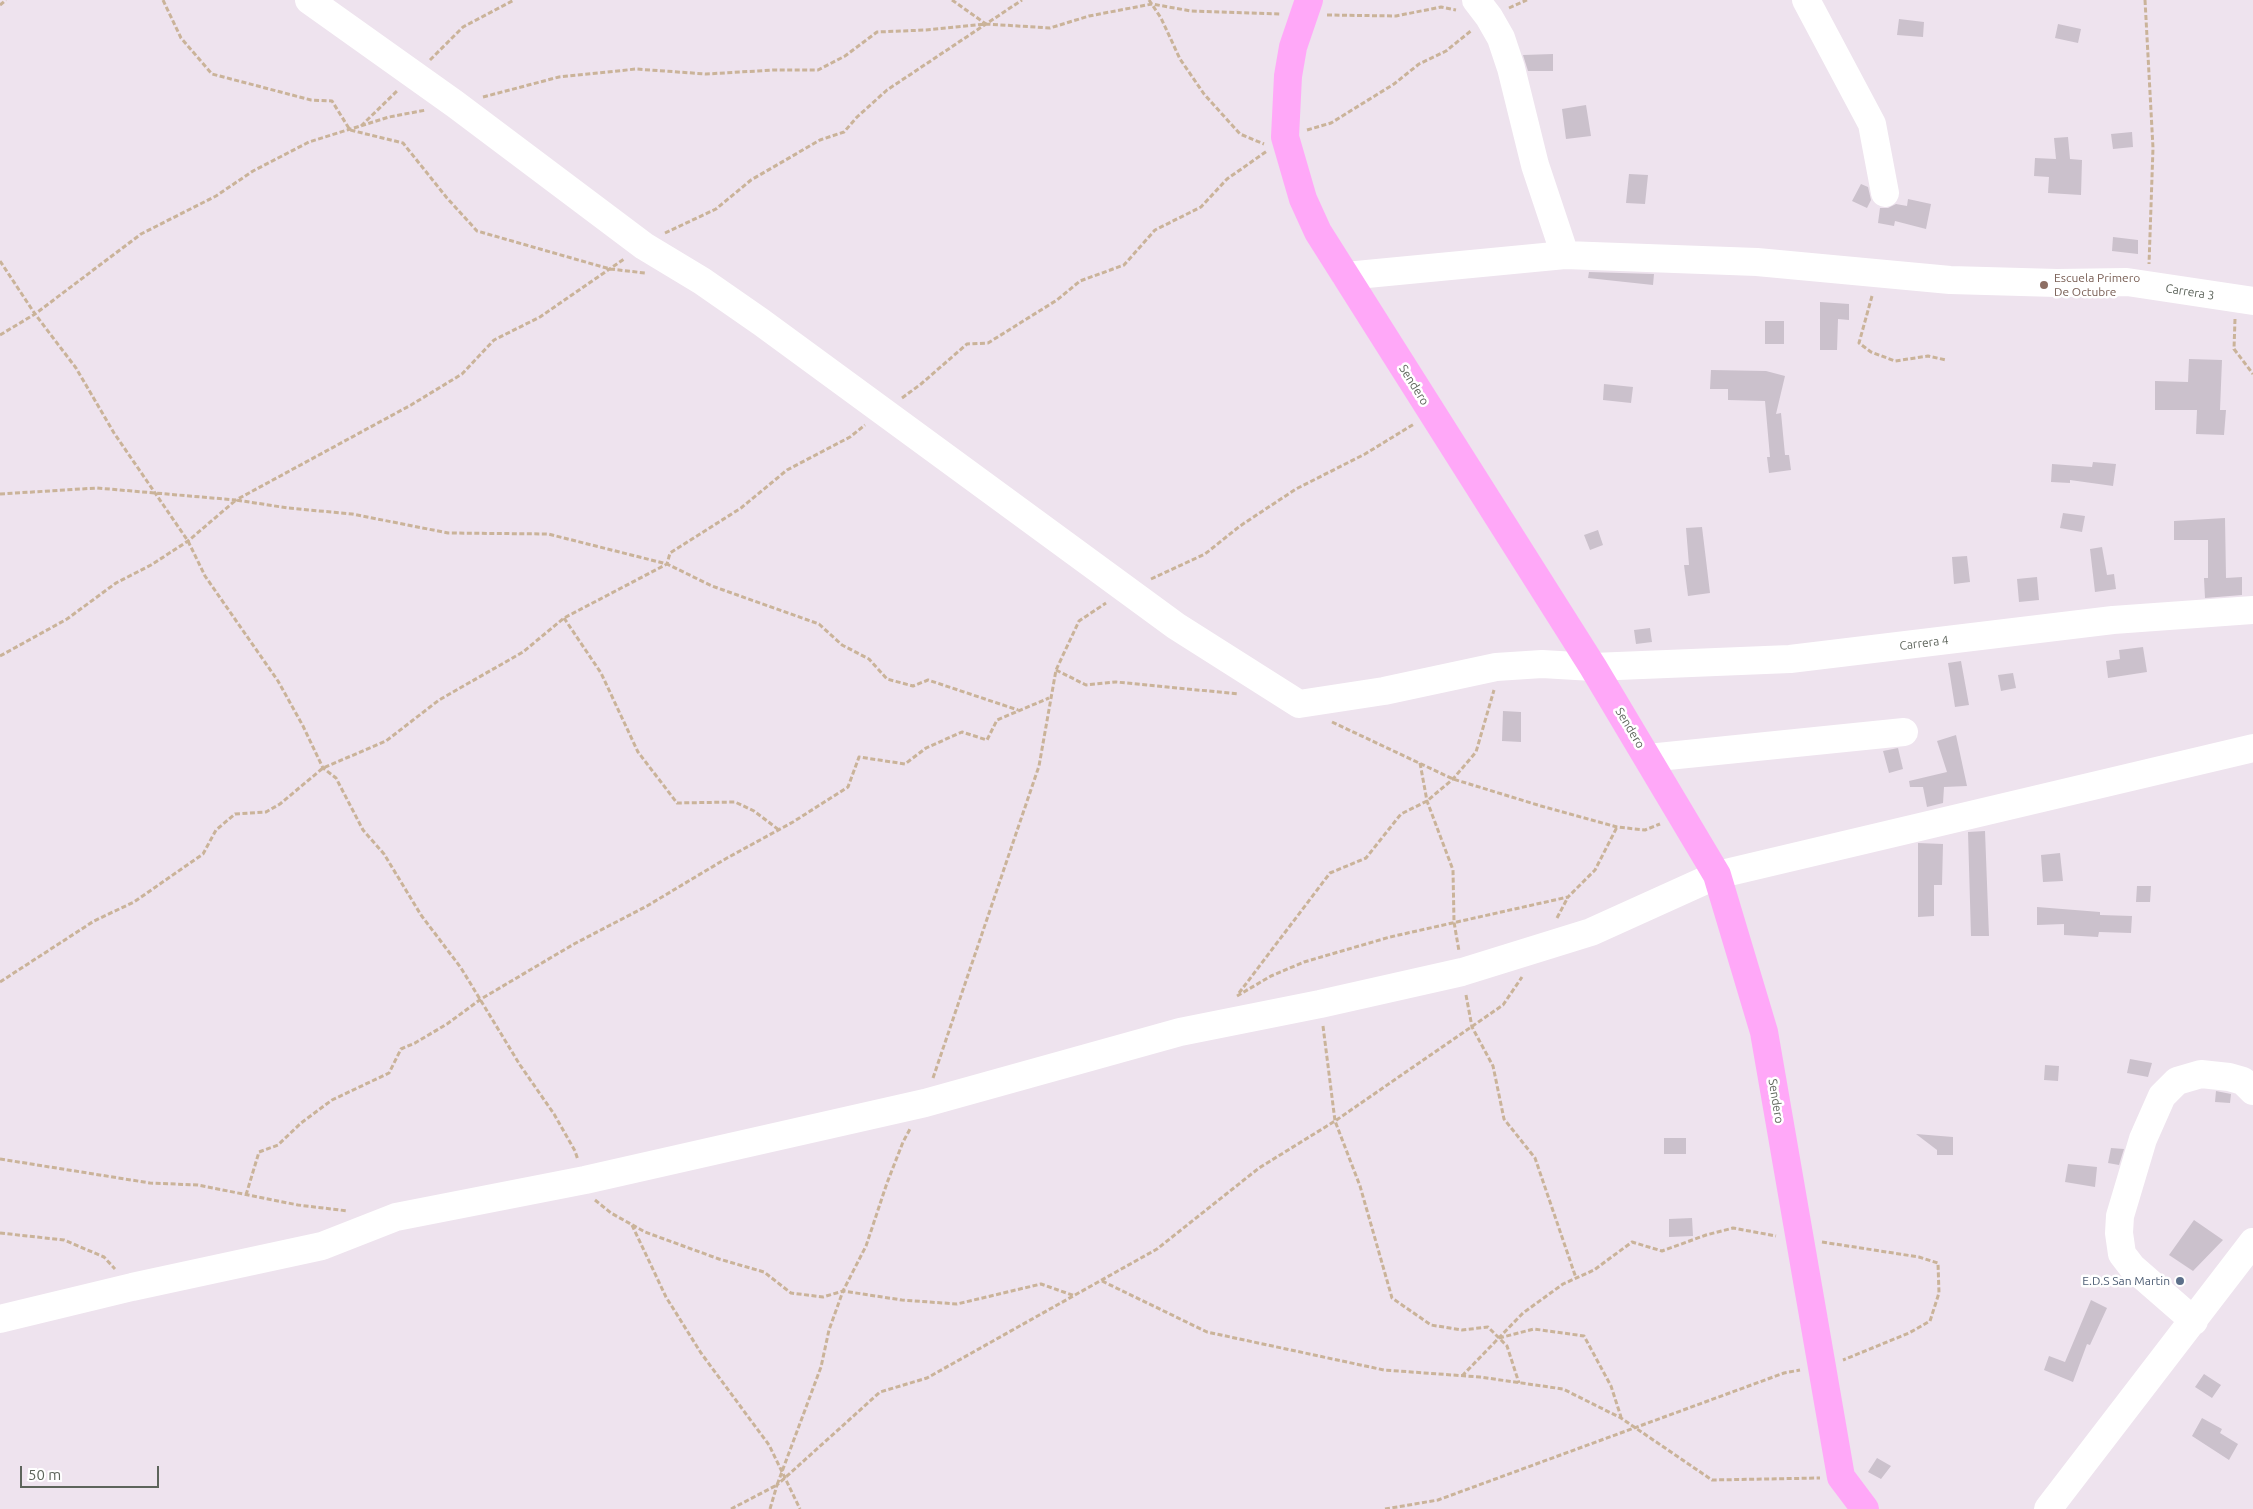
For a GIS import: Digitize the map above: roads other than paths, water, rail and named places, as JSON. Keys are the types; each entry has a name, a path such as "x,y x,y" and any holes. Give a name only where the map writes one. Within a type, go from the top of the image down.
{"main road":[{"name":"Sendero","path":"1306,6 1293,47 1288,76 1285,137 1303,199 1318,232 1593,667 1718,874 1764,1032 1841,1477 1865,1509"}],"street":[{"name":"Carrera 4","path":"309,0 455,104 644,246 702,281 762,322 1176,626 1299,704 1384,691 1496,667 1542,664 1593,667 1790,659 2113,620 2253,610"},
{"path":"1806,0 1872,124 1885,193"},
{"path":"1483,9 1501,38 1511,68 1535,165 1565,255"},
{"name":"Carrera 3","path":"1346,276 1565,255 1757,262 1950,280 2138,283 2245,300"},
{"path":"1648,758 1904,732"},
{"path":"0,1319 132,1287 322,1246 396,1217 585,1180 925,1103 1180,1032 1320,1004 1462,972 1592,932 1718,874 2253,748"},
{"path":"2194,1321 2132,1267 2122,1254 2119,1233 2120,1216 2143,1139 2162,1096 2176,1081 2201,1074 2229,1077 2243,1081 2253,1092"},
{"path":"2053,1507 2253,1242"}],"place":[{"name":"Escuela Primero De Octubre","path":"2044,285"},
{"name":"E.D.S San Martin","path":"2180,1281"}]}
